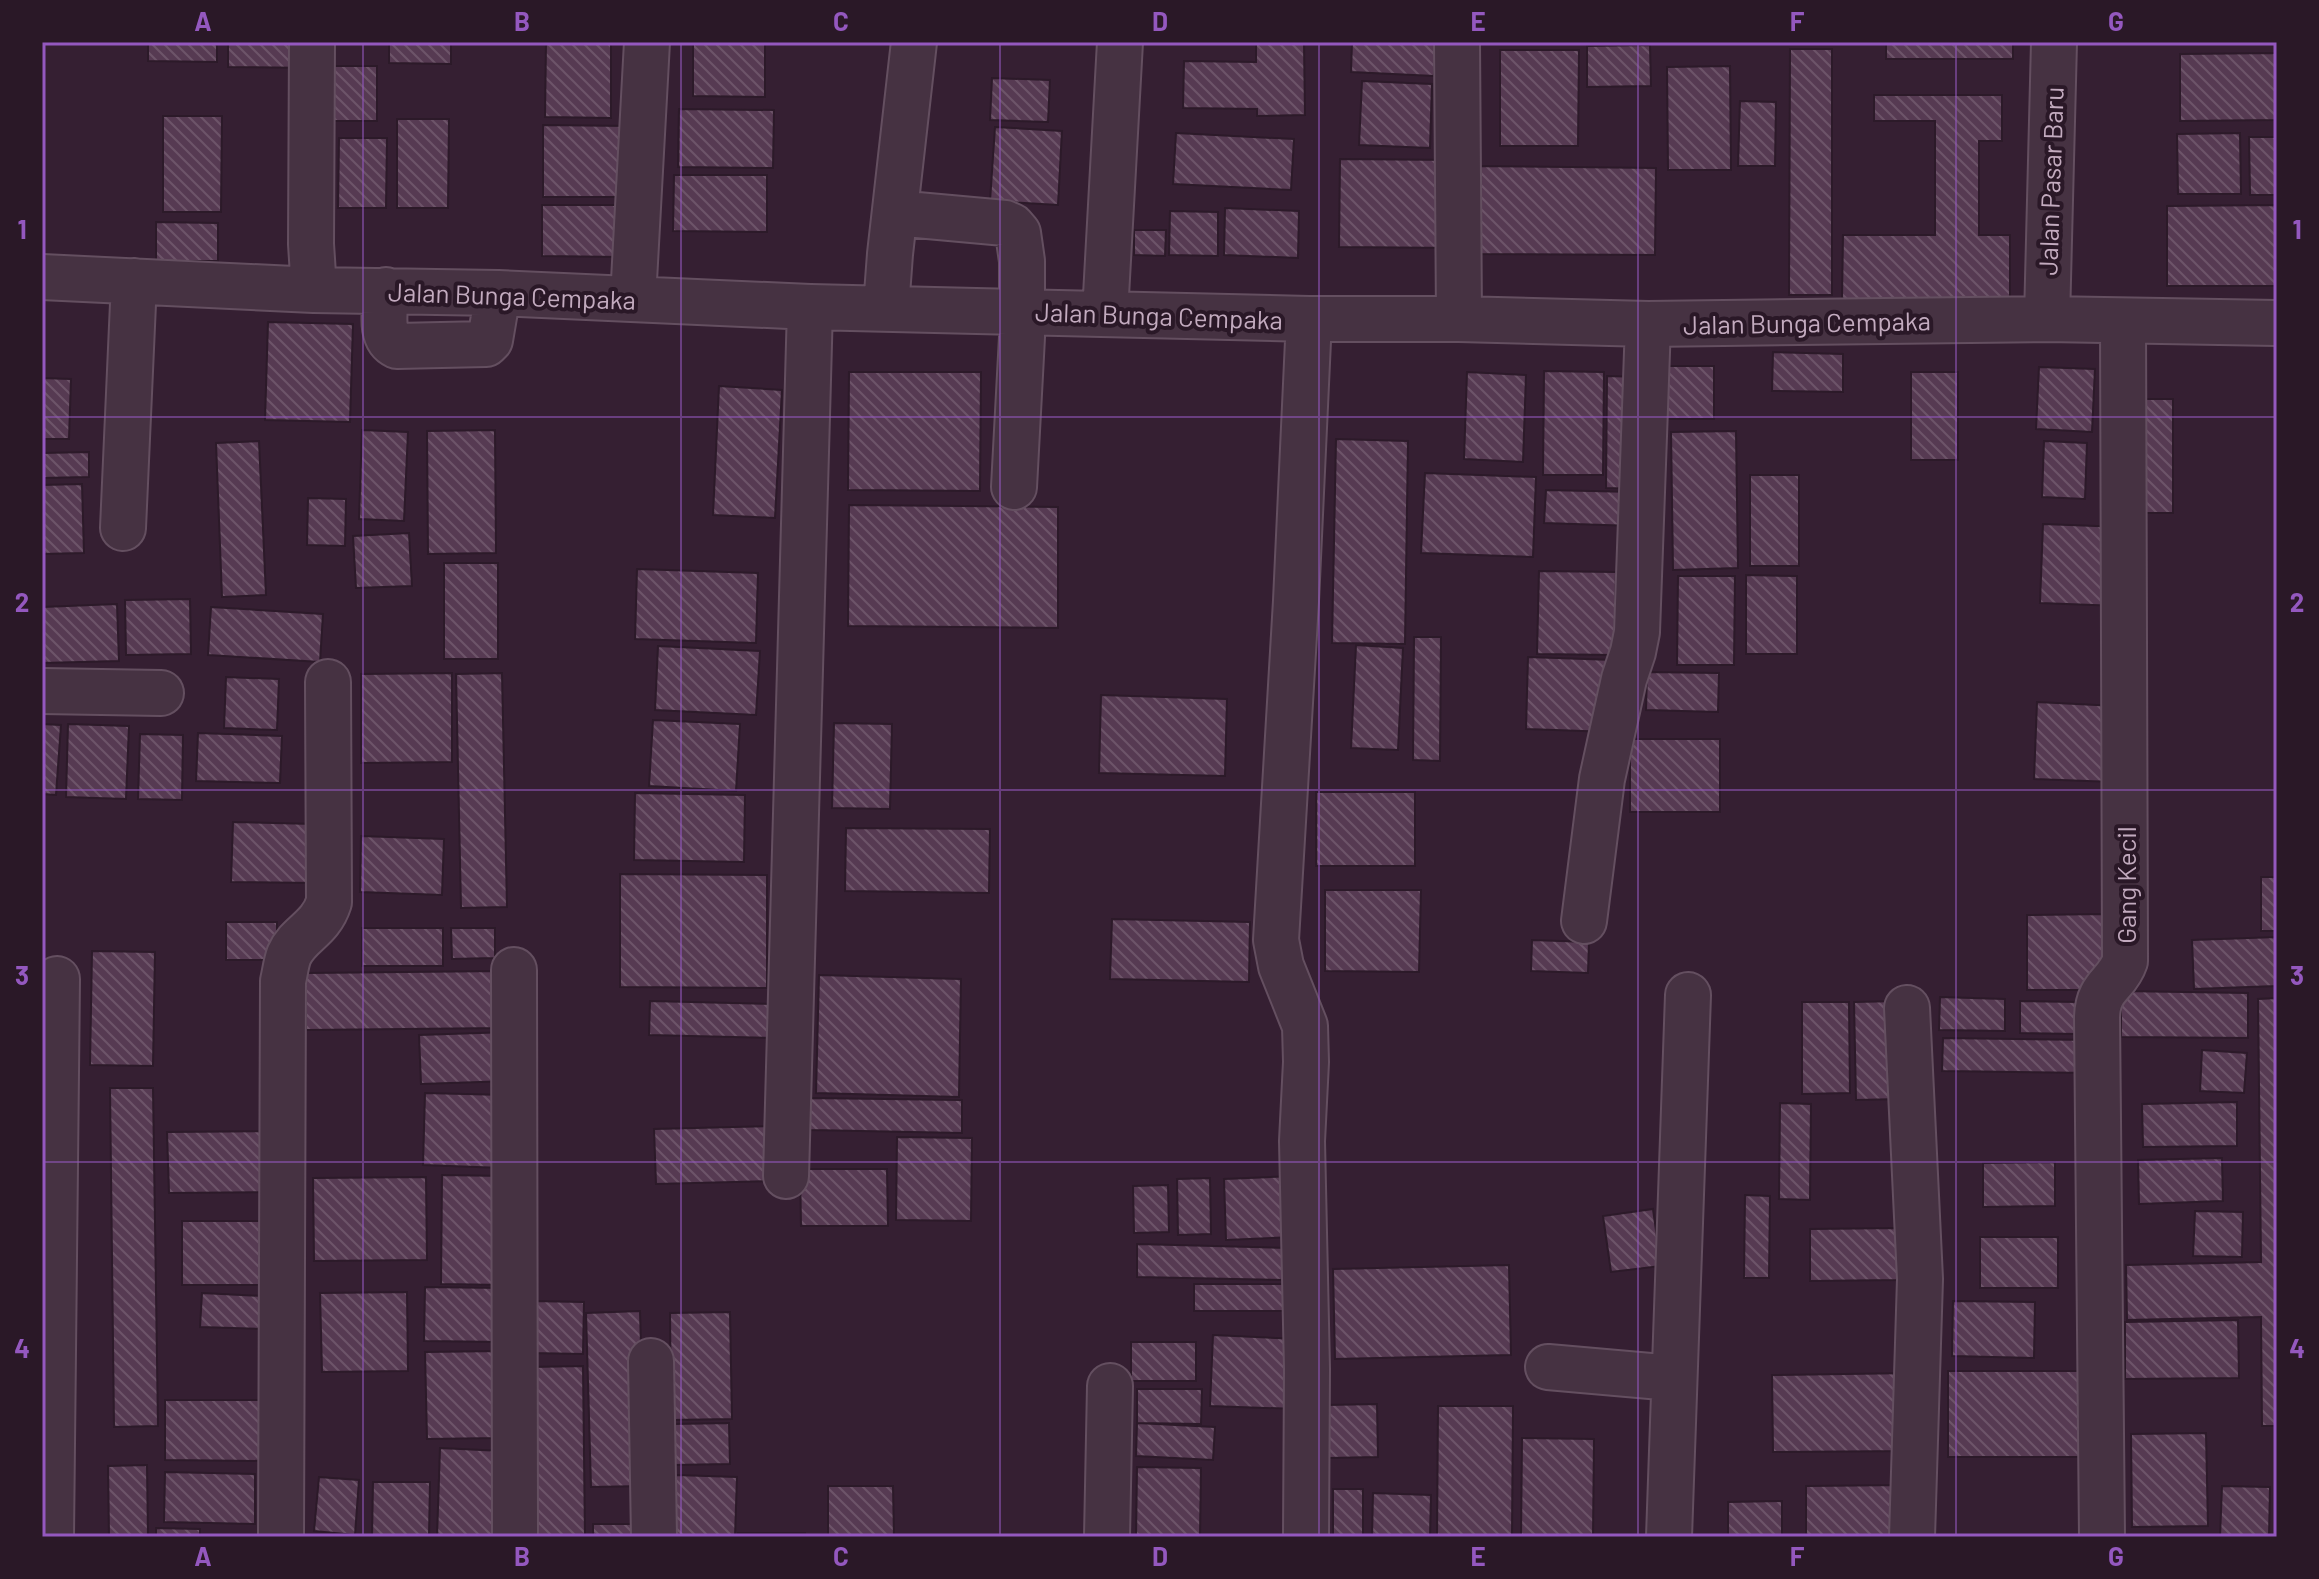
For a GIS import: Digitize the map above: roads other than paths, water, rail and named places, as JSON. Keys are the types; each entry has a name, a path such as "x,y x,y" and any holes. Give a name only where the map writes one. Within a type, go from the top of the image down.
{"street":[{"path":"312,42 311,244 314,290"},
{"path":"633,299 647,42"},
{"path":"886,308 914,42"},
{"path":"1105,314 1120,42"},
{"path":"1457,42 1459,319"},
{"name":"Jalan Pasar Baru","path":"2047,319 2054,42"},
{"path":"895,213 1005,223 1018,233 1022,261 1022,312 1014,487"},
{"name":"Jalan Bunga Cempaka","path":"42,277 810,307 1309,319 1648,324 2047,319 2277,323"},
{"path":"123,528 134,281"},
{"path":"786,1176 810,307"},
{"path":"1306,1537 1307,1369 1302,1141 1305,1026 1281,966 1276,940 1309,319"},
{"name":"Gang Kecil","path":"2102,1537 2097,1017 2100,997 2119,974 2125,961 2123,321"},
{"path":"1584,921 1602,779 1637,632 1648,324"},
{"path":"281,1537 283,981 290,953 325,915 329,902 328,682"},
{"path":"42,691 161,693"},
{"path":"514,970 515,1537"},
{"path":"51,1537 57,979"},
{"path":"1669,1537 1688,995"},
{"path":"1907,1008 1920,1279 1912,1537"},
{"path":"651,1361 654,1537"},
{"path":"1548,1367 1673,1378"},
{"path":"1107,1537 1110,1386"}]}
